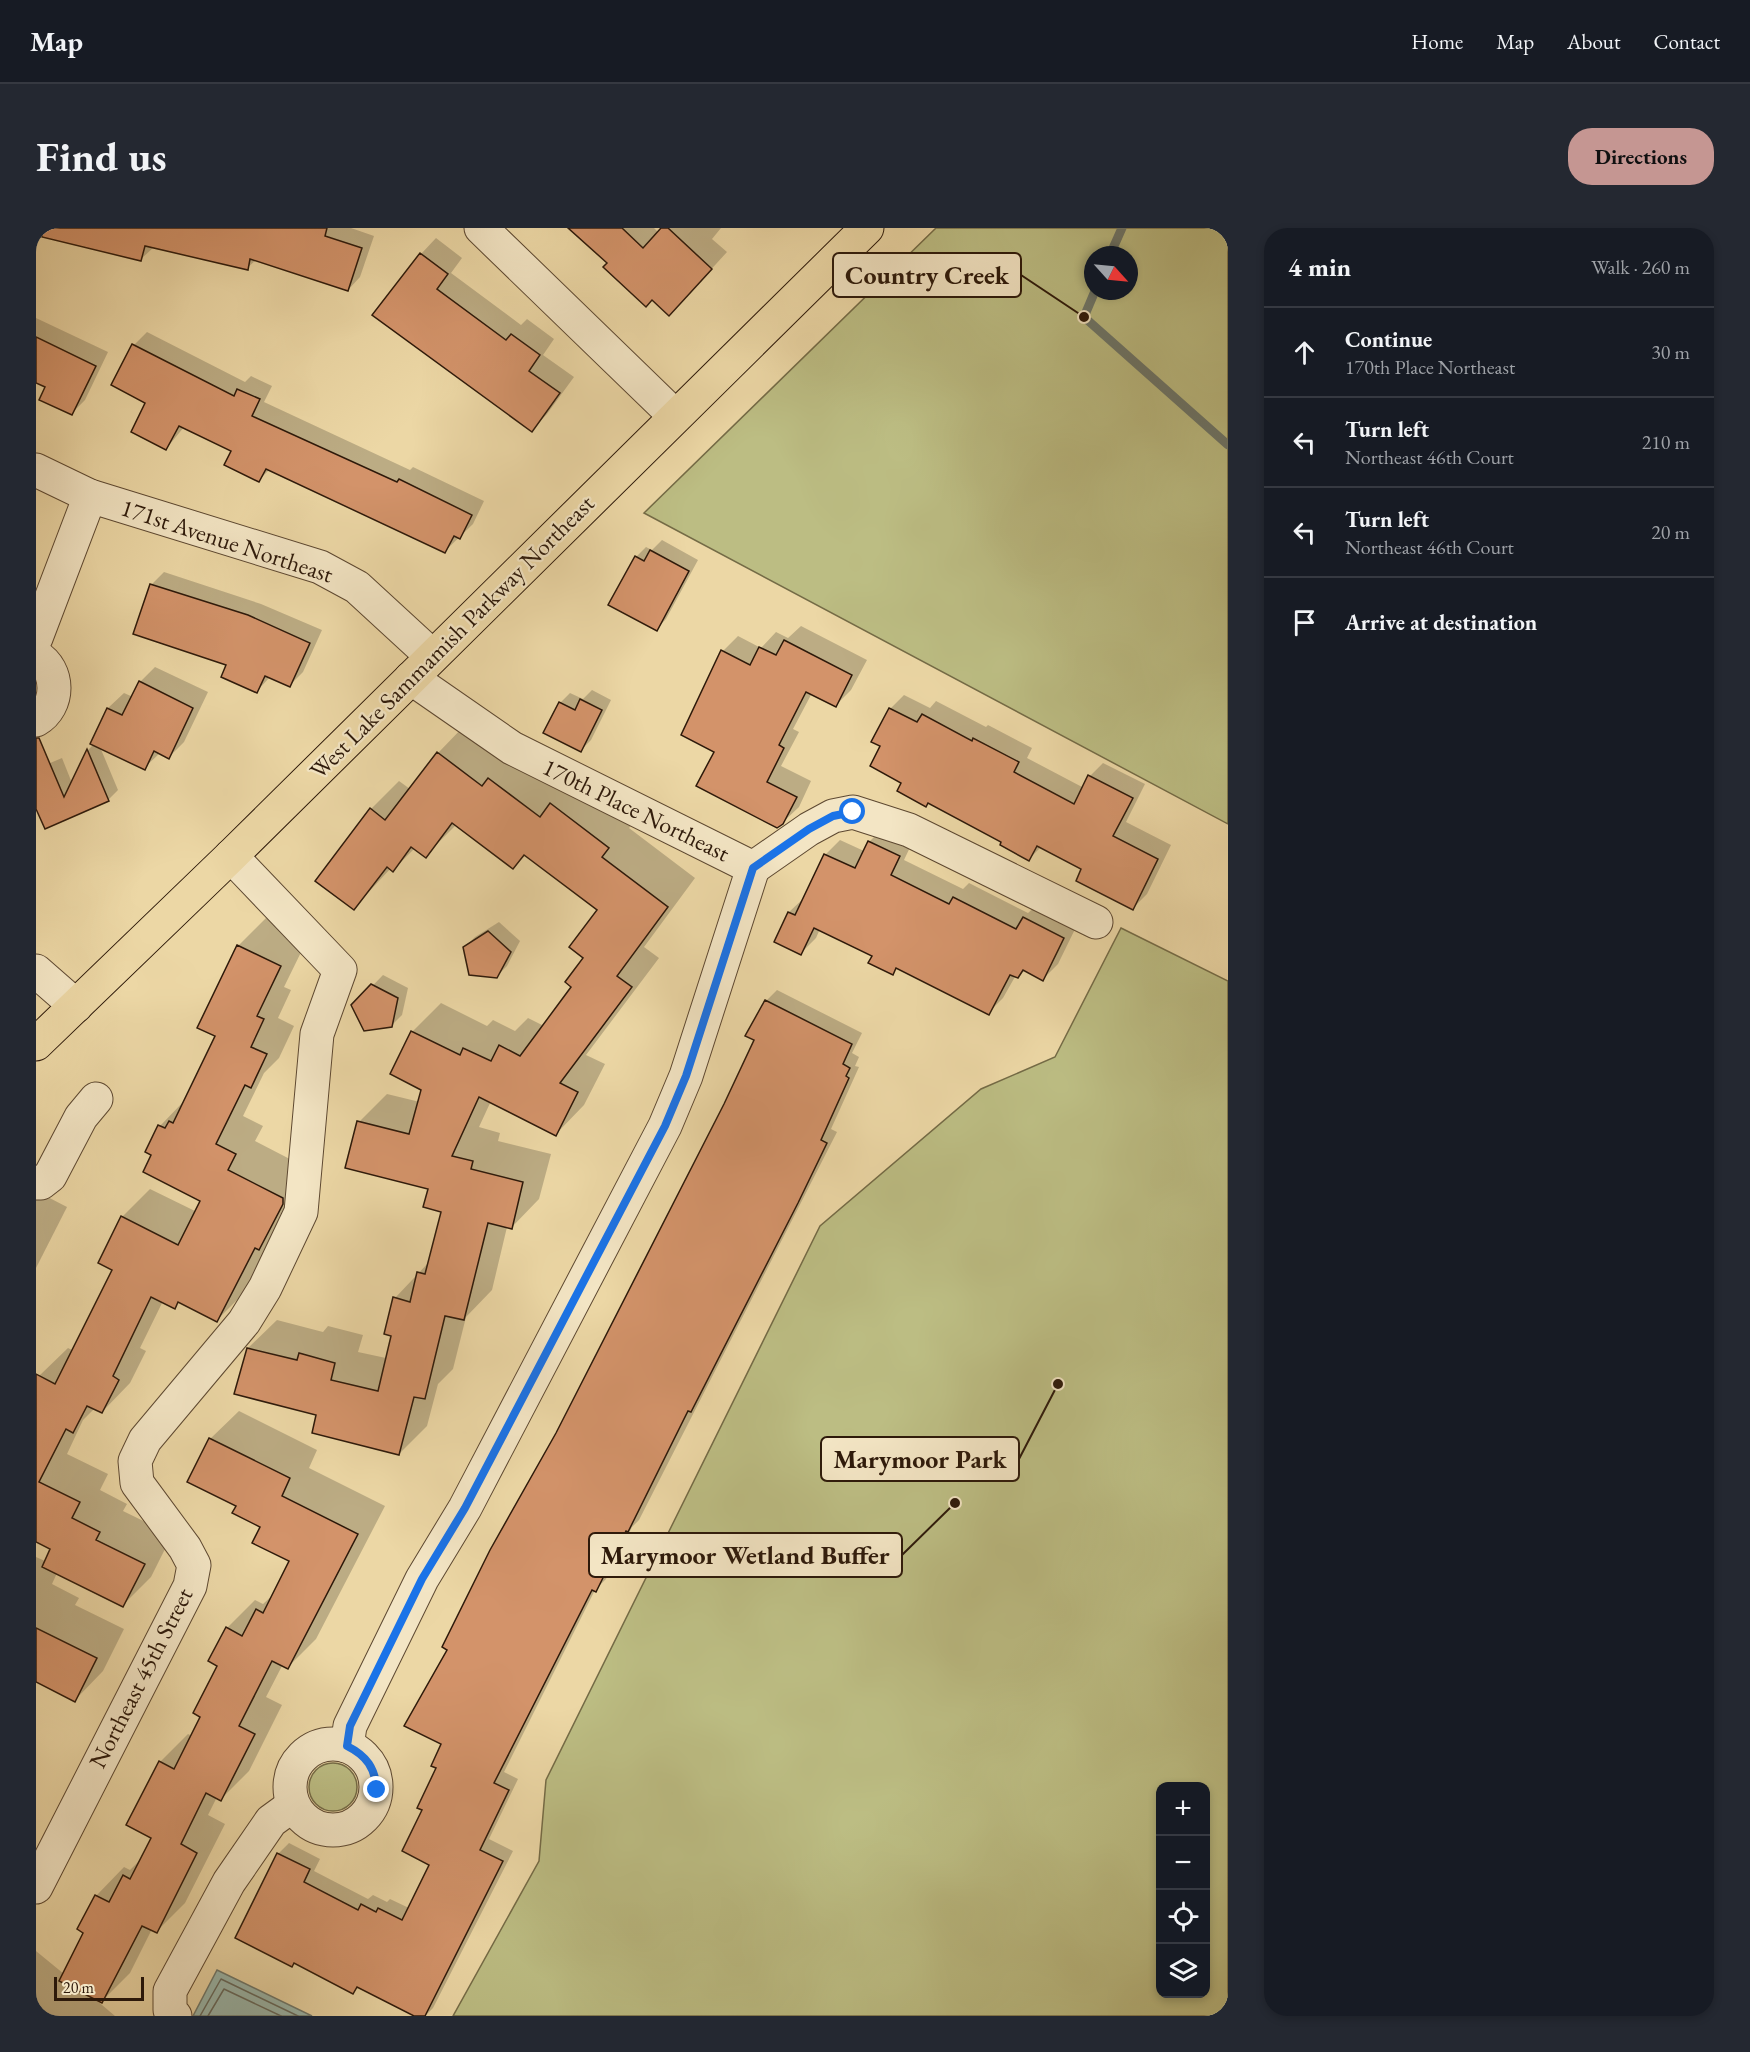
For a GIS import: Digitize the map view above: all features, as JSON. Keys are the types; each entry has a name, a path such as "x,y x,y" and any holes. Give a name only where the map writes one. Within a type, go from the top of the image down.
{"main road":[{"name":"West Lake Sammamish Parkway Northeast","path":"36,1044 231,856 867,228"}],"street":[{"path":"481,228 675,416"},
{"name":"171st Avenue Northeast","path":"36,470 90,496 320,567 357,587 422,667"},
{"path":"36,638 90,496"},
{"path":"36,656 50,669 54,682 54,695 50,707 36,720"},
{"name":"170th Place Northeast","path":"422,667 512,748 753,868 809,829 833,816 853,812 909,830 1096,922"},
{"name":"Northeast 45th Street","path":"36,1887 190,1586 194,1565 185,1548 137,1483 135,1461 145,1440 244,1322 265,1288 301,1212 317,1034 340,970 231,856"},
{"path":"347,1746 350,1726 422,1579 465,1508 665,1126 686,1076 753,868"},
{"path":"36,971 76,1006"},
{"path":"36,1183 41,1183 50,1176 81,1117 96,1099"},
{"path":"333,1743 360,1752 370,1763 377,1790 366,1816 355,1825 341,1830 327,1830 313,1826 293,1805 290,1791 291,1777 297,1764 306,1753 319,1746 333,1743"},
{"path":"175,2016 170,2010 170,1991 229,1882 271,1821 293,1805"}],"green space":[{"path":"936,228 1228,228 1228,824 644,513"},
{"path":"1121,928 1228,981 1228,2016 453,2016 539,1861 546,1780 820,1226 981,1089 1055,1057"},
{"path":"333,1763 350,1770 357,1787 350,1804 333,1811 316,1804 309,1787 316,1770"}],"water":[{"path":"217,1970 312,2016 193,2016"}],"building":[{"path":"43,228 327,228 325,236 362,248 348,291 250,259 248,270 145,246 141,261 42,237"},
{"path":"568,228 622,228 643,248 661,228 668,228 712,269 669,316 652,300 646,307 603,267 607,263"},
{"path":"420,253 448,274 437,289 506,340 511,334 540,355 529,371 560,393 532,432 372,315"},
{"path":"36,337 96,366 72,415 39,400 45,387 36,383"},
{"path":"132,344 234,396 237,389 260,399 252,416 397,482 399,479 472,515 460,539 454,536 445,553 266,469 259,482 224,465 231,451 179,426 166,450 131,432 145,403 111,385"},
{"path":"650,550 689,571 657,631 608,605 635,556 644,561"},
{"path":"150,584 248,615 310,643 290,687 265,676 257,693 221,677 226,665 133,634"},
{"path":"784,640 852,675 836,707 806,692 779,745 784,748 767,782 797,797 783,824 777,828 696,786 714,752 681,735 721,650 750,665 759,647 776,655"},
{"path":"139,681 193,708 169,759 154,751 145,770 90,744 107,708 122,715"},
{"path":"580,699 602,710 581,752 543,733 559,702 575,710"},
{"path":"889,708 917,722 922,714 972,741 973,738 1019,762 1014,772 1074,804 1088,775 1133,798 1113,836 1158,859 1133,910 1076,881 1081,869 1037,846 1029,861 1000,845 1001,842 928,803 926,807 897,791 901,783 870,766 880,746 871,742"},
{"path":"36,738 39,738 64,797 87,749 109,801 45,829 36,809"},
{"path":"437,752 482,786 488,778 540,817 550,803 609,848 602,857 668,907 617,976 632,987 560,1083 578,1092 556,1136 479,1097 452,1156 473,1161 471,1169 523,1182 512,1229 488,1223 464,1320 445,1316 425,1399 414,1397 399,1455 312,1433 316,1415 234,1394 247,1348 297,1360 299,1353 335,1363 331,1380 378,1391 391,1336 384,1334 393,1297 410,1302 417,1272 425,1274 441,1212 423,1207 428,1189 345,1168 357,1121 409,1134 421,1090 390,1074 411,1031 460,1055 463,1048 491,1061 499,1045 520,1056 571,987 565,982 583,958 569,947 597,910 524,855 513,869 452,823 426,858 411,847 393,872 387,867 354,910 315,881 370,808 385,820"},
{"path":"868,841 900,856 891,875 949,904 953,897 1016,929 1023,917 1064,938 1043,981 1023,970 1018,978 1010,975 989,1015 896,968 893,975 868,963 872,956 814,928 801,955 774,942 788,912 795,915 824,854 855,868"},
{"path":"488,931 511,952 497,978 469,975 463,947"},
{"path":"237,945 281,966 257,1016 264,1019 251,1047 267,1054 251,1088 245,1085 216,1144 236,1154 228,1170 283,1198 283,1204 259,1250 255,1248 217,1322 178,1302 175,1309 151,1297 113,1376 119,1380 102,1413 87,1406 73,1433 66,1429 39,1482 80,1502 72,1518 100,1532 96,1540 145,1564 123,1607 42,1567 50,1549 36,1542 36,1374 55,1384 112,1270 98,1263 121,1216 178,1245 200,1201 143,1172 151,1155 145,1152 158,1125 165,1128 169,1121 173,1123 215,1036 197,1028"},
{"path":"371,984 398,998 392,1027 364,1031 351,1005"},
{"path":"765,1000 852,1044 843,1064 850,1068 846,1076 849,1078 821,1140 827,1143 798,1203 691,1412 688,1411 628,1532 626,1531 596,1592 592,1590 494,1783 509,1790 480,1850 503,1861 425,2016 414,2016 357,1987 353,1994 294,1963 292,1967 235,1938 277,1853 310,1869 304,1882 358,1910 361,1904 376,1912 378,1908 402,1920 429,1865 402,1851 422,1810 417,1808 436,1768 431,1766 441,1744 404,1726 447,1650 442,1647 490,1550 556,1433 724,1104 754,1040 745,1036"},
{"path":"209,1438 290,1478 282,1496 358,1534 288,1669 272,1661 239,1726 255,1734 221,1801 206,1793 181,1844 197,1853 157,1933 142,1926 102,2003 59,1981 83,1933 77,1929 95,1895 109,1902 123,1875 130,1879 151,1838 126,1825 159,1761 174,1769 200,1717 193,1713 217,1666 208,1661 226,1627 242,1636 256,1609 263,1613 289,1561 252,1543 260,1527 232,1513 236,1506 187,1482"},
{"path":"36,1628 97,1658 75,1702 36,1682"}],"waterway":[{"path":"1114,246 1122,228"},
{"path":"1091,300 1084,317 1228,445"}],"place":[{"name":"Country Creek","path":"1084,317"},
{"name":"Marymoor Park","path":"1058,1384"},
{"name":"Marymoor Wetland Buffer","path":"955,1503"}],"route":[{"path":"377,1790 370,1763 360,1752 347,1746 350,1726 422,1579 465,1508 665,1126 686,1076 753,868 809,829 833,816 853,812"}]}
